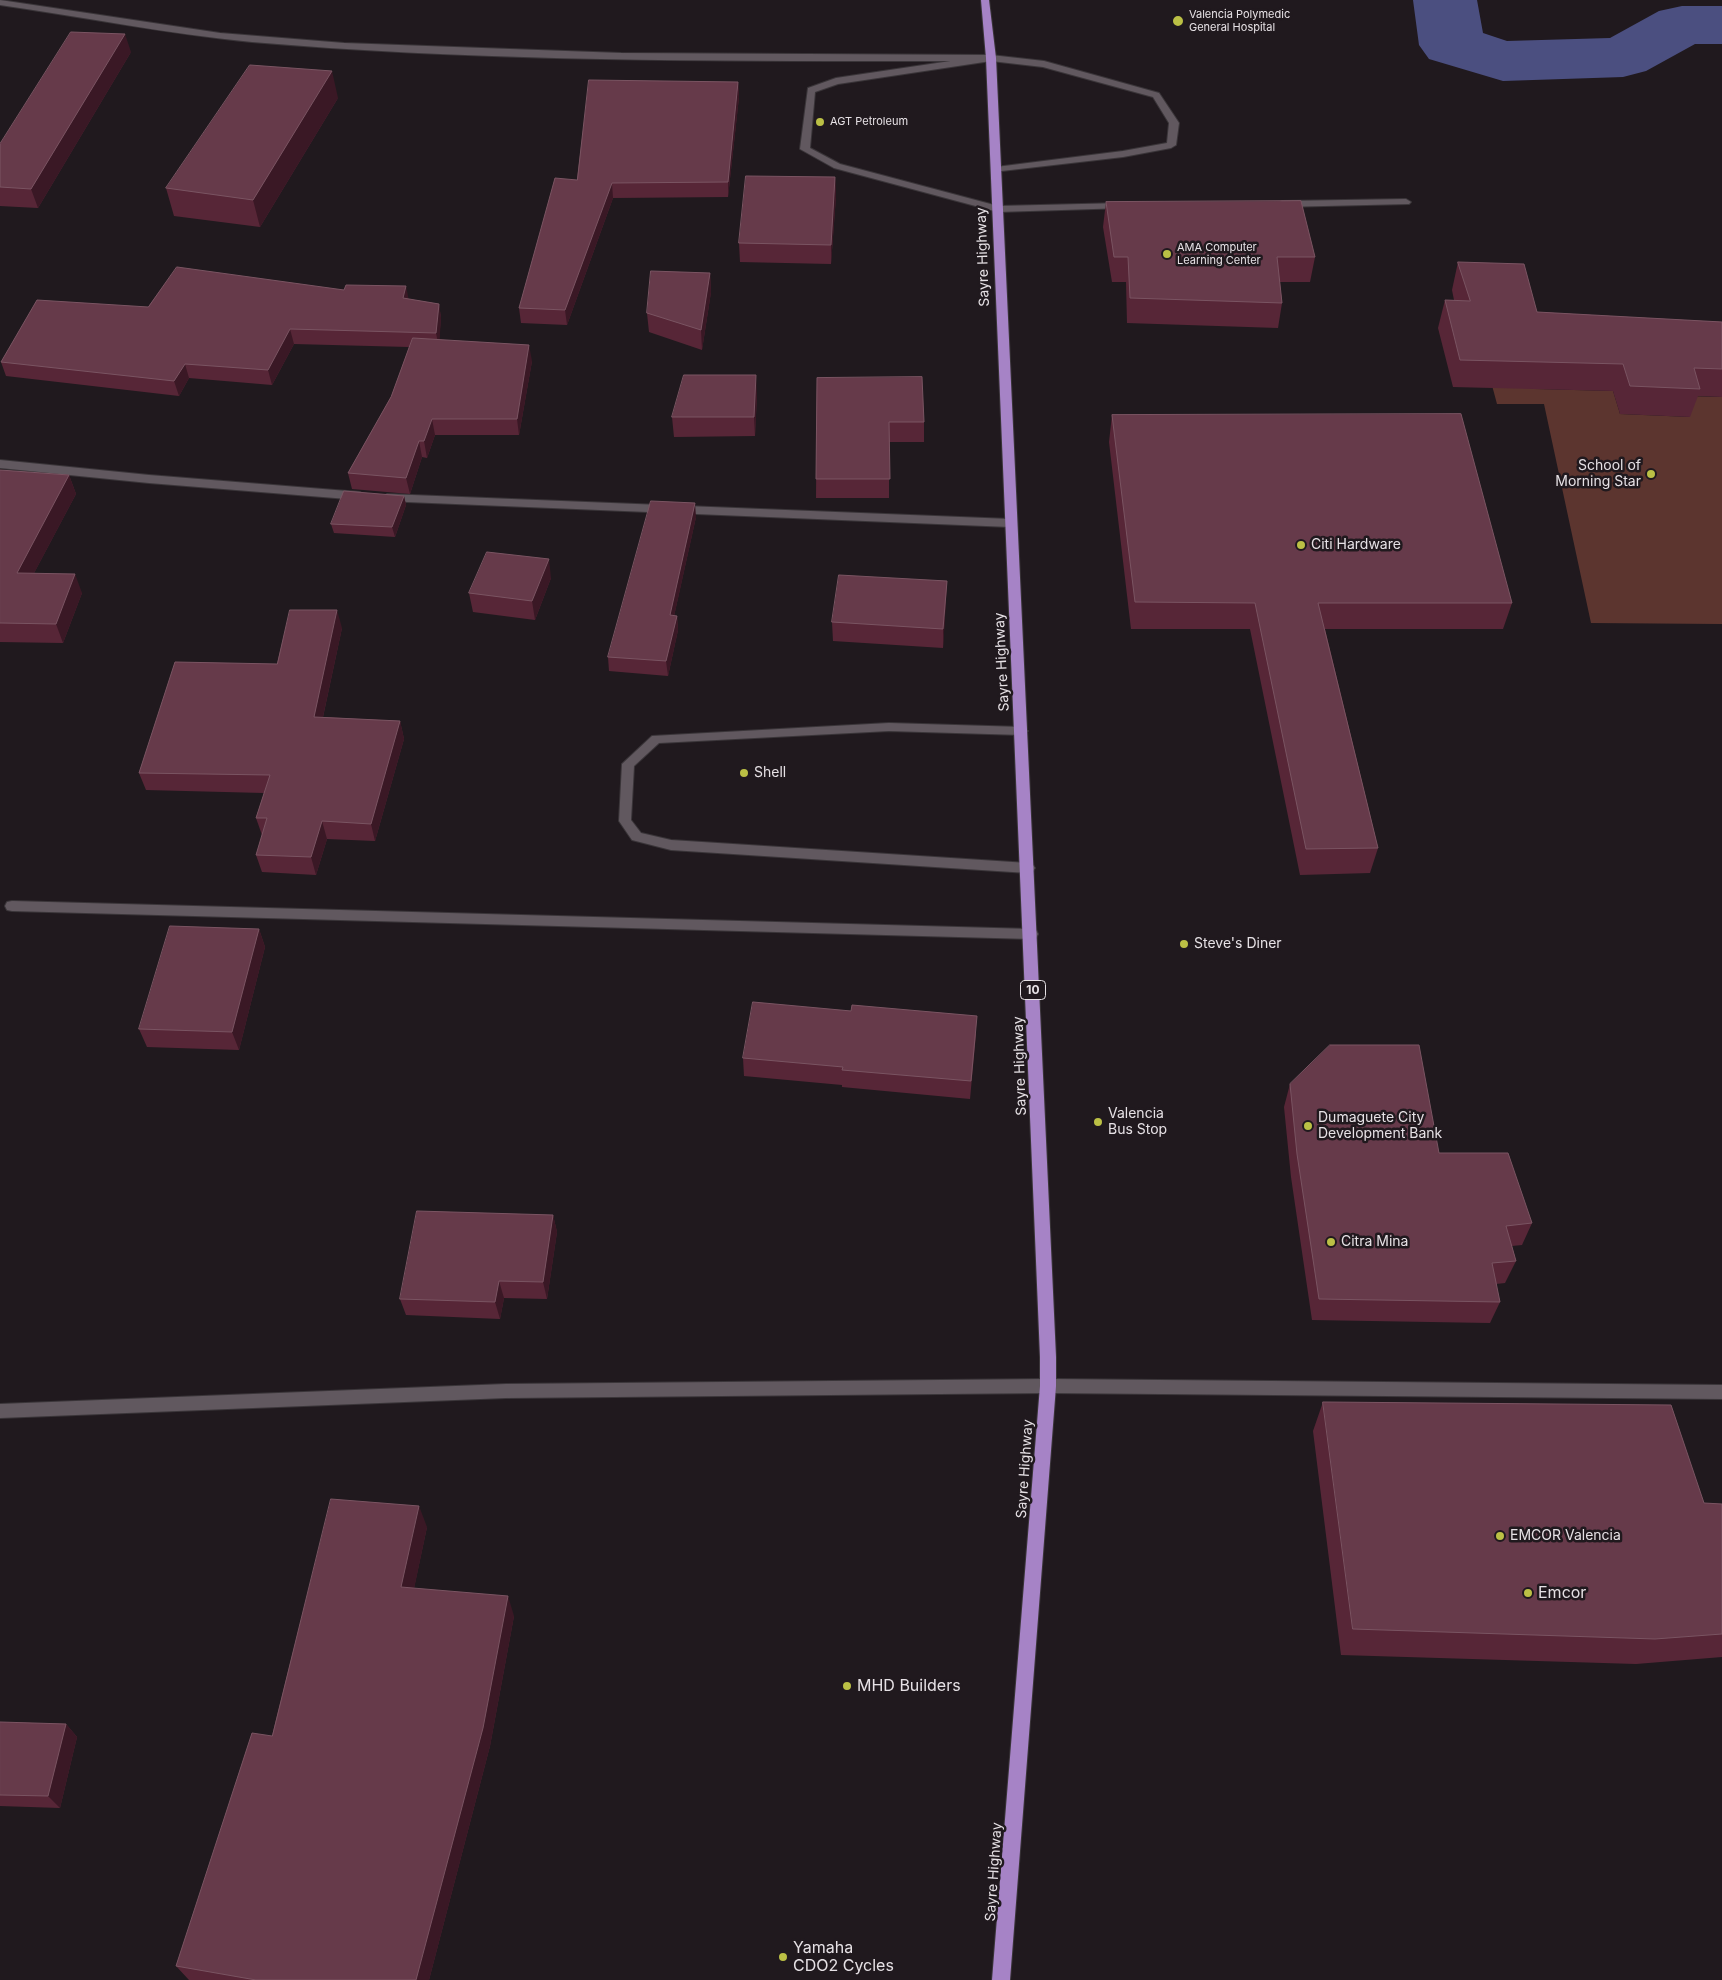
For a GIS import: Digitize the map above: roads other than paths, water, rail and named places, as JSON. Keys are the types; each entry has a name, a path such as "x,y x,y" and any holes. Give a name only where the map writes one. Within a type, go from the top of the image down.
{"highway":[{"name":"Sayre Highway","path":"986,0 991,58 1010,523 1022,732 1048,1386 1001,1980"}],"street":[{"path":"0,2 180,31 251,39 456,51 701,58 991,58 1044,64 1156,95 1174,123 1171,145 1123,154 996,170"},
{"path":"991,58 836,81 811,90 805,149 837,166 998,208 1137,206"},
{"path":"1267,204 1406,202"},
{"path":"0,464 149,480 412,500 1010,523"},
{"path":"1022,732 889,727 656,739 628,764 624,821 637,837 671,845 1028,868"},
{"path":"12,906 1031,934"},
{"path":"0,1411 506,1391 1048,1386 1722,1392"}],"waterway":[{"path":"1445,0 1452,45 1503,61 1623,57 1682,25 1722,25"}],"place":[{"name":"Valencia Polymedic General Hospital","path":"1178,21"},
{"name":"AGT Petroleum","path":"820,122"},
{"name":"AMA Computer Learning Center","path":"1167,254"},
{"name":"School of Morning Star","path":"1651,474"},
{"name":"Citi Hardware","path":"1301,545"},
{"name":"Shell","path":"744,773"},
{"name":"Steve's Diner","path":"1184,944"},
{"name":"Valencia Bus Stop","path":"1098,1122"},
{"name":"Dumaguete City Development Bank","path":"1308,1126"},
{"name":"Citra Mina","path":"1331,1242"},
{"name":"EMCOR Valencia","path":"1500,1536"},
{"name":"Emcor","path":"1528,1593"},
{"name":"MHD Builders","path":"847,1686"},
{"name":"Yamaha CDO2 Cycles","path":"783,1957"}]}
